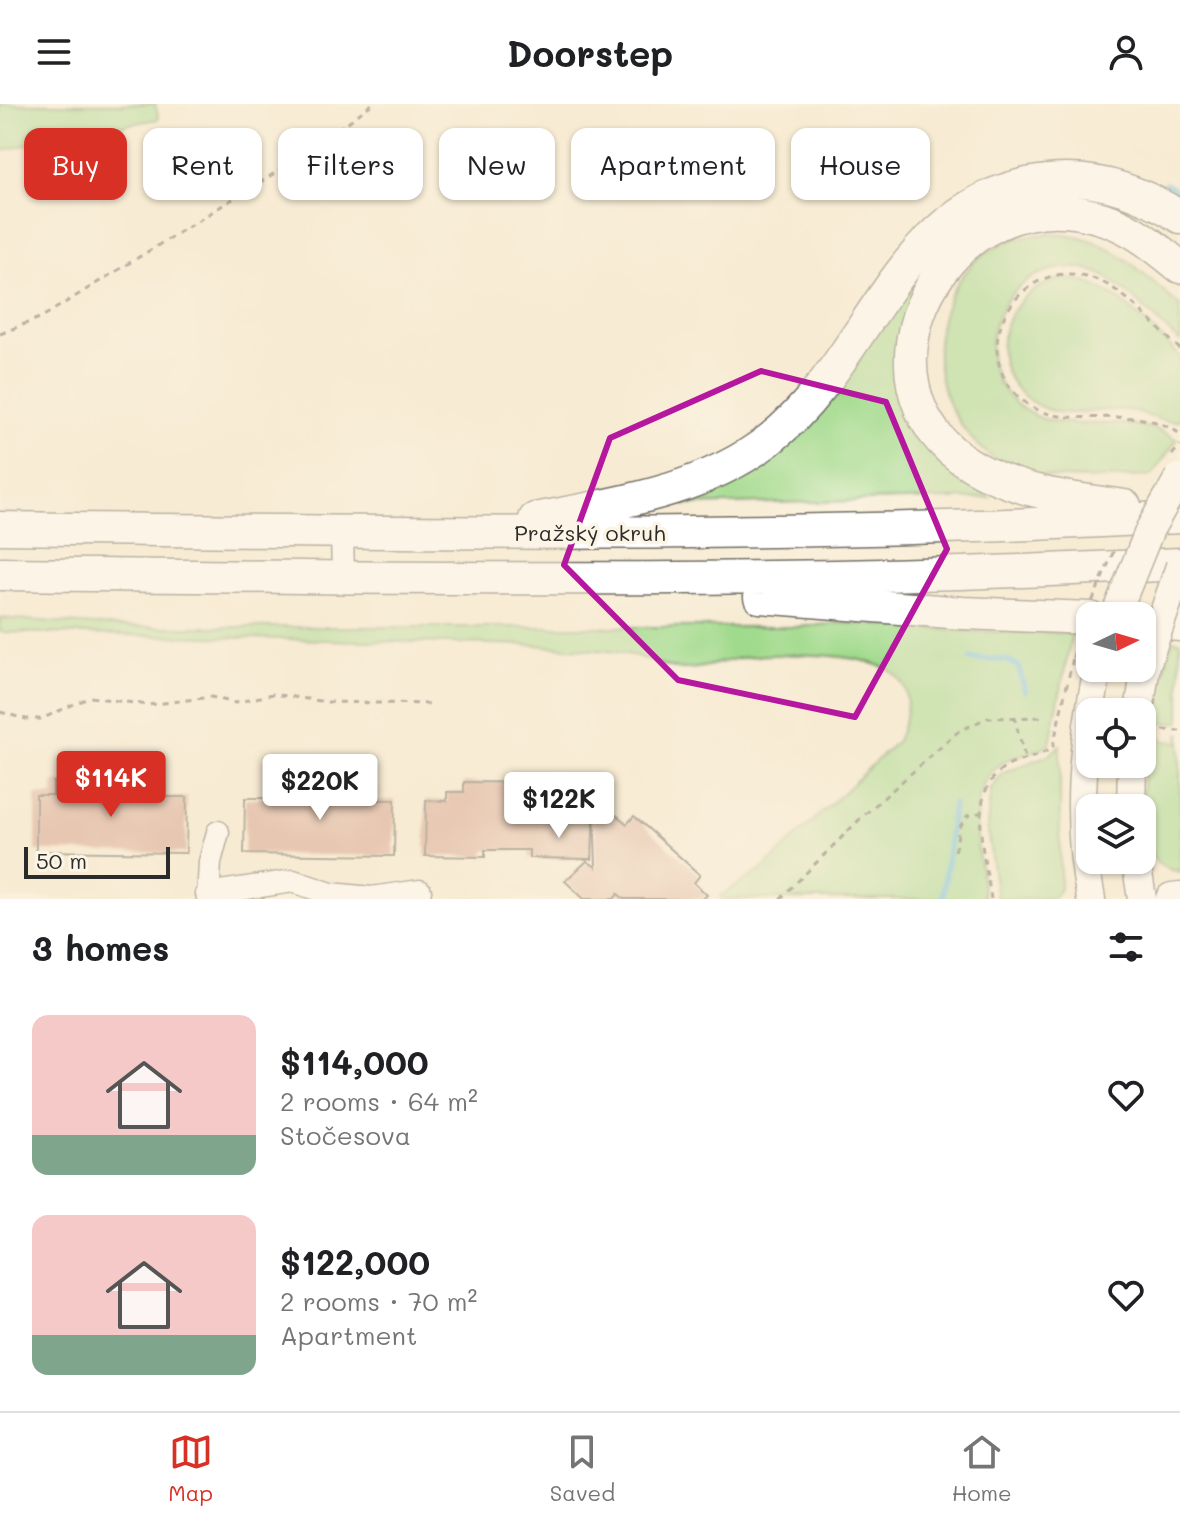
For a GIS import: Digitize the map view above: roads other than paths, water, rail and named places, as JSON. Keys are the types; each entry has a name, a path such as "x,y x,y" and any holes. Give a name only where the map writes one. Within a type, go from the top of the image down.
{"highway":[{"path":"473,532 666,491 706,477 752,452 787,426 822,388 903,269 936,228 981,198 1032,182 1085,180 1137,193 1180,217"},
{"path":"1180,267 1133,232 1102,218 1055,211 1014,217 968,242 933,281 918,312 913,364 917,392 936,434 971,465 999,479 1041,492 1180,514"},
{"name":"Pražský okruh","path":"0,528 817,531 1180,514"},
{"path":"0,574 566,580 1036,572 1180,565"},
{"path":"566,580 963,613 1076,617"},
{"path":"1156,623 1180,625"},
{"path":"1172,899 1180,898"}],"main road":[{"path":"1121,602 1150,529 1180,477"},
{"path":"1141,698 1146,665 1180,565"},
{"path":"1086,682 1081,817 1091,899"},
{"path":"1138,874 1142,899"}],"street":[{"path":"342,531 343,577"},
{"path":"218,832 210,862 207,897 293,881 331,894 371,898 420,891"}],"waterway":[{"path":"1165,184 1180,193"},
{"path":"971,659 1006,660 1018,666 1025,691"},
{"path":"943,899 953,804"}]}
